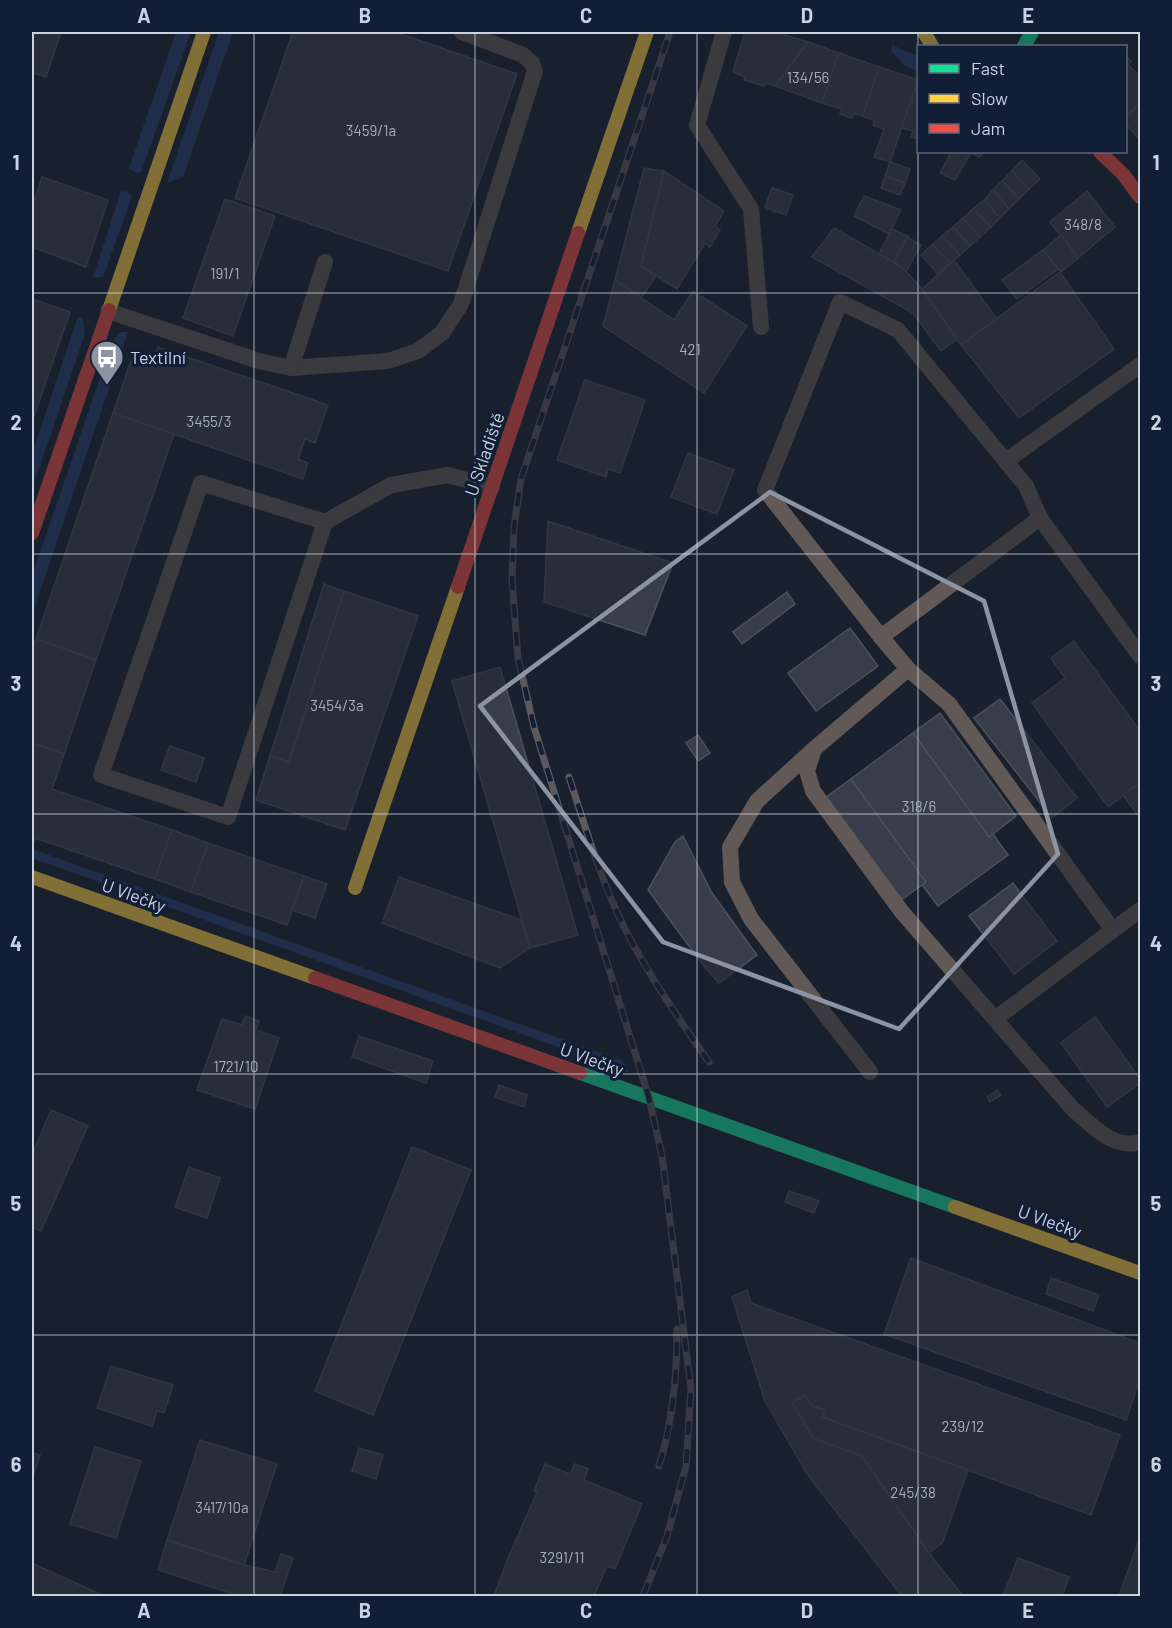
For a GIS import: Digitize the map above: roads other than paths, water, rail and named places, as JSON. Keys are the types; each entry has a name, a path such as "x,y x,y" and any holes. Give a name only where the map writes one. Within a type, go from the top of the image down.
{"street":[{"path":"32,533 204,32"},
{"name":"U Skladiště","path":"355,888 647,32"},
{"path":"1101,153 1123,174 1140,197"},
{"name":"U Vlečky","path":"32,877 1140,1273"}],"lane":[{"path":"108,311 259,361 291,368 388,361 418,351 442,333 461,304 535,71 532,63 523,55 462,32"},
{"path":"724,32 698,125 751,209 761,327"},
{"path":"291,368 325,262"},
{"path":"1113,930 949,704 908,669 765,490 840,302 898,330 1026,486 1040,518 1140,656"},
{"path":"1006,461 1140,365"},
{"path":"326,522 201,483 101,776 228,817 326,522 391,485 448,475 492,487"},
{"path":"881,637 1040,518"},
{"path":"870,1072 751,920 732,882 730,847 757,801 908,669"},
{"path":"815,749 807,771 813,792 902,912 1072,1108 1103,1135 1130,1145 1140,1142"},
{"path":"995,1019 1140,910"}],"railway":[{"path":"643,1596 667,1536 686,1466 691,1389 662,1156 649,1098 534,727 518,658 512,580 514,527 521,479 670,32"},
{"path":"569,777 601,874 616,911 654,980 709,1062"},
{"path":"659,1466 668,1432 673,1399 677,1329"}],"place":[{"name":"Textilní","path":"107,386"}]}
